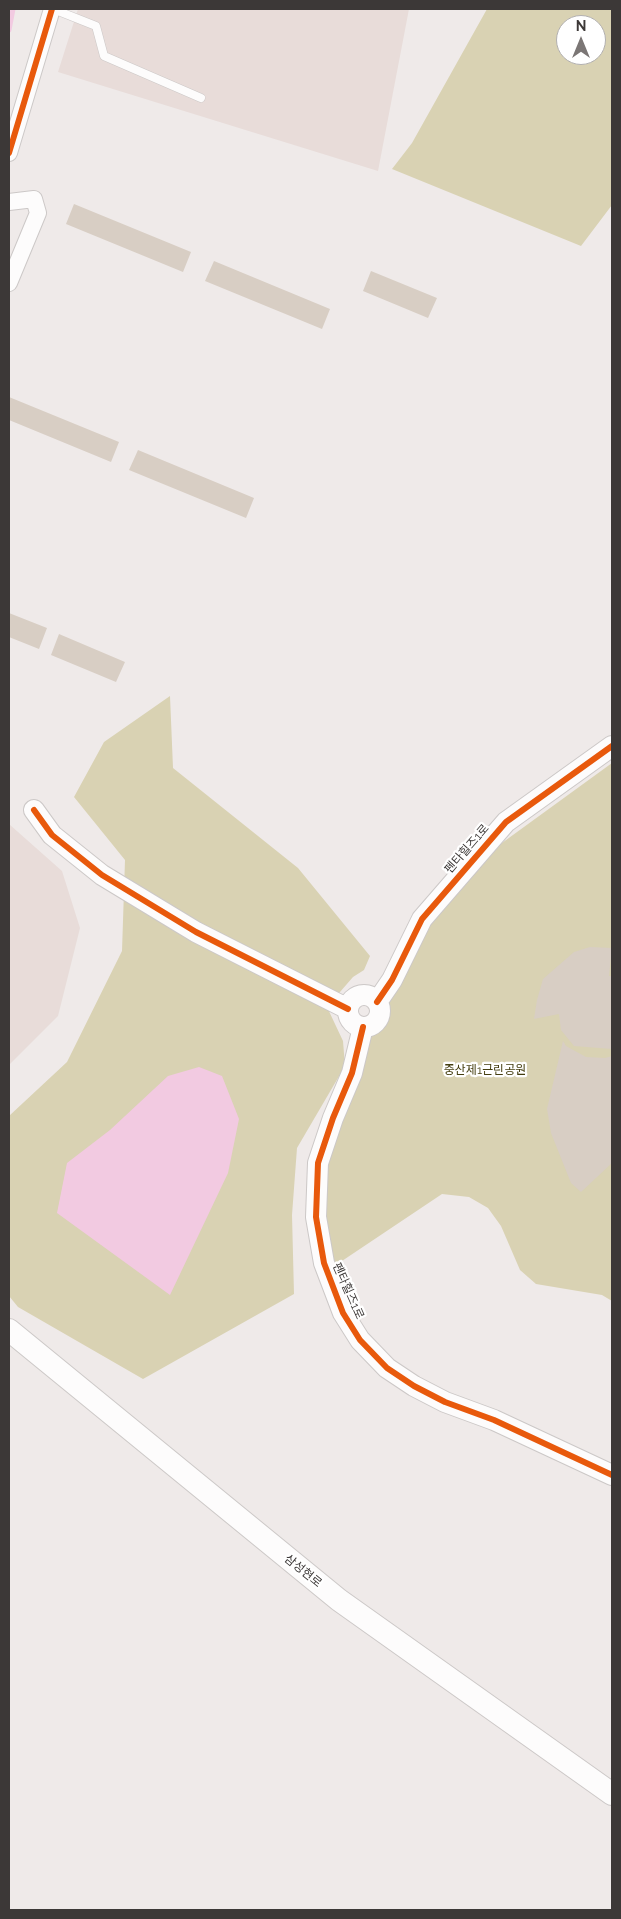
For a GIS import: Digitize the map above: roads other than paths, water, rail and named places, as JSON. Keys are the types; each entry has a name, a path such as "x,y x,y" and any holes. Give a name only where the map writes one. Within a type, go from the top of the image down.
{"main road":[{"name":"삼성현로","path":"9,1330 339,1600 612,1794"}],"street":[{"path":"9,152 53,9"},
{"path":"9,202 34,199 38,213 9,283"},
{"name":"펜타힐즈1로","path":"378,1002 392,980 422,919 506,822 612,746"},
{"path":"34,810 52,835 102,875 196,932 348,1009"},
{"path":"358,996 369,996 378,1002 380,1012 377,1022 363,1027 350,1019 348,1009 358,996"},
{"name":"펜타힐즈1로","path":"363,1027 352,1073 333,1118 318,1163 316,1217 324,1263 343,1313 360,1340 387,1368 414,1386 445,1402 494,1420 612,1475"}],"lane":[{"path":"53,9 96,26 104,56 201,98"}],"waterway":[{"path":"9,30 13,9"}],"park label":[{"name":"중산제1근린공원","path":"485,1070"}]}
